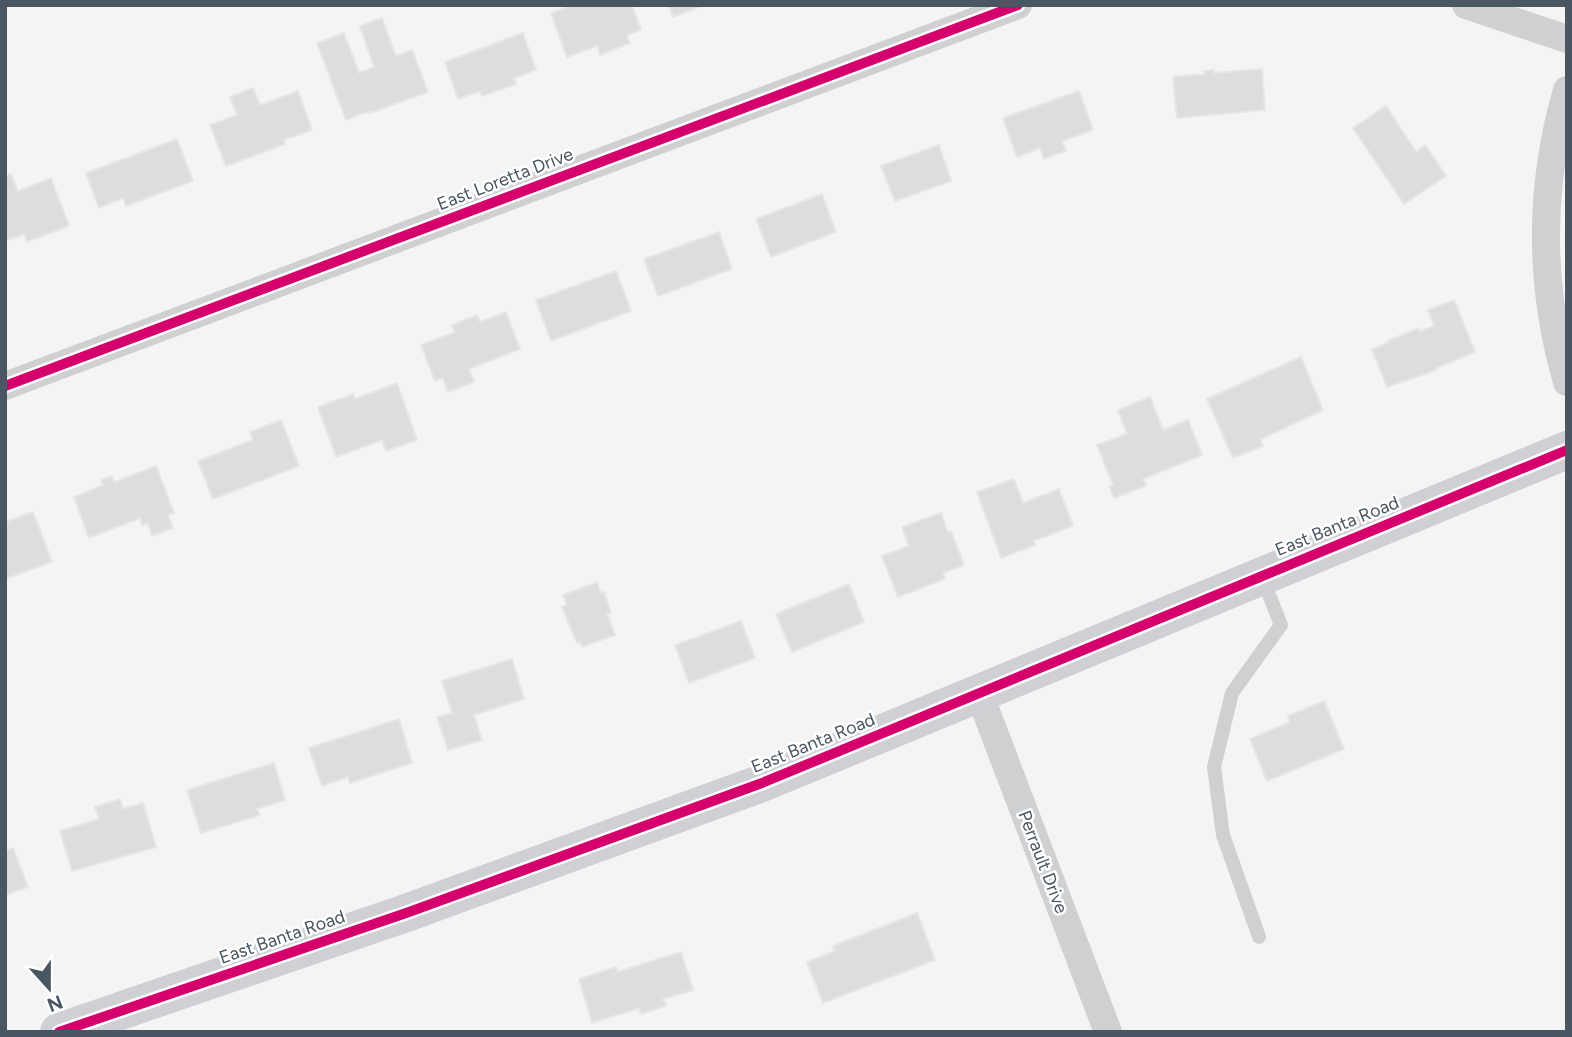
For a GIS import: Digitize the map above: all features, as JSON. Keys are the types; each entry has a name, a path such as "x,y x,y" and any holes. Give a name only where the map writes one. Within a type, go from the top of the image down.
{"street":[{"name":"East Loretta Drive","path":"5,386 1018,5"},
{"path":"1466,5 1567,39"},
{"path":"1567,90 1549,171 1545,251 1552,319 1567,382"},
{"name":"East Banta Road","path":"59,1032 409,912 716,800 1567,450"},
{"name":"Perrault Drive","path":"979,693 1108,1032"}],"lane":[{"path":"1259,937 1223,835 1214,767 1232,693 1281,625 1262,575"}],"building":[{"path":"573,5 632,5 641,30 627,35 630,43 600,55 597,46 567,57 551,13"},
{"path":"669,5 704,5 673,17"},
{"path":"382,18 396,56 412,50 428,92 346,120 317,43 344,33 359,73 374,67 360,26"},
{"path":"523,33 536,70 514,78 516,84 482,96 480,91 458,99 445,62"},
{"path":"1262,69 1265,110 1177,118 1173,77 1205,74 1204,71 1214,70 1214,73"},
{"path":"253,88 260,105 298,91 312,130 284,140 285,144 226,166 210,125 237,115 230,97"},
{"path":"1079,91 1093,130 1062,141 1066,151 1044,159 1040,148 1017,157 1003,118"},
{"path":"1386,106 1416,152 1425,145 1446,176 1404,204 1353,128"},
{"path":"177,139 193,181 126,206 123,198 99,208 86,173"},
{"path":"939,145 951,181 895,201 881,166"},
{"path":"11,174 18,191 51,178 69,226 27,242 24,234 5,241 5,176"},
{"path":"822,194 836,232 771,257 756,219"},
{"path":"719,232 732,269 658,296 644,259"},
{"path":"616,271 631,311 551,341 536,300"},
{"path":"1454,300 1475,352 1436,368 1437,370 1387,387 1372,349 1419,328 1420,331 1434,326 1428,310"},
{"path":"506,312 520,349 469,369 474,382 448,392 443,378 435,381 421,345 455,332 452,325 477,315 480,322"},
{"path":"1301,357 1323,410 1261,439 1263,446 1233,458 1207,399"},
{"path":"397,383 417,440 386,451 382,440 336,457 318,407 353,394 355,399"},
{"path":"1150,397 1163,430 1188,420 1202,455 1143,479 1146,486 1114,498 1109,486 1113,485 1097,445 1127,434 1118,410"},
{"path":"281,420 299,466 213,499 198,461 253,440 250,432"},
{"path":"156,466 174,513 168,515 173,528 152,536 148,523 142,525 140,518 89,538 74,497 103,485 101,480 112,476 114,482"},
{"path":"1014,479 1023,503 1059,489 1073,526 1033,541 1035,545 1001,558 977,492"},
{"path":"33,512 52,562 5,579 5,522"},
{"path":"941,513 964,565 943,573 945,579 898,597 882,556 909,546 902,527"},
{"path":"597,582 601,593 604,592 611,613 607,614 615,635 582,647 580,642 577,643 562,607 567,605 563,595"},
{"path":"849,584 864,622 792,652 776,614"},
{"path":"741,621 755,658 689,683 675,645"},
{"path":"512,659 524,699 474,715 482,740 448,750 437,717 452,713 442,681"},
{"path":"1324,701 1344,749 1267,781 1250,739 1290,722 1288,716"},
{"path":"399,719 412,763 350,783 348,777 322,786 309,748"},
{"path":"274,763 285,800 257,809 260,815 201,833 187,790"},
{"path":"120,799 123,809 143,803 156,847 72,871 60,831 99,819 95,807"},
{"path":"13,848 28,887 5,895 5,851"},
{"path":"917,913 935,960 823,1003 807,962 835,951 833,946"},
{"path":"681,952 693,990 663,999 666,1006 641,1014 639,1008 592,1023 579,979 616,967 617,972"}],"cycle path":[{"path":"5,386 1018,5"},
{"path":"59,1032 409,912 762,783 1567,450"}]}
